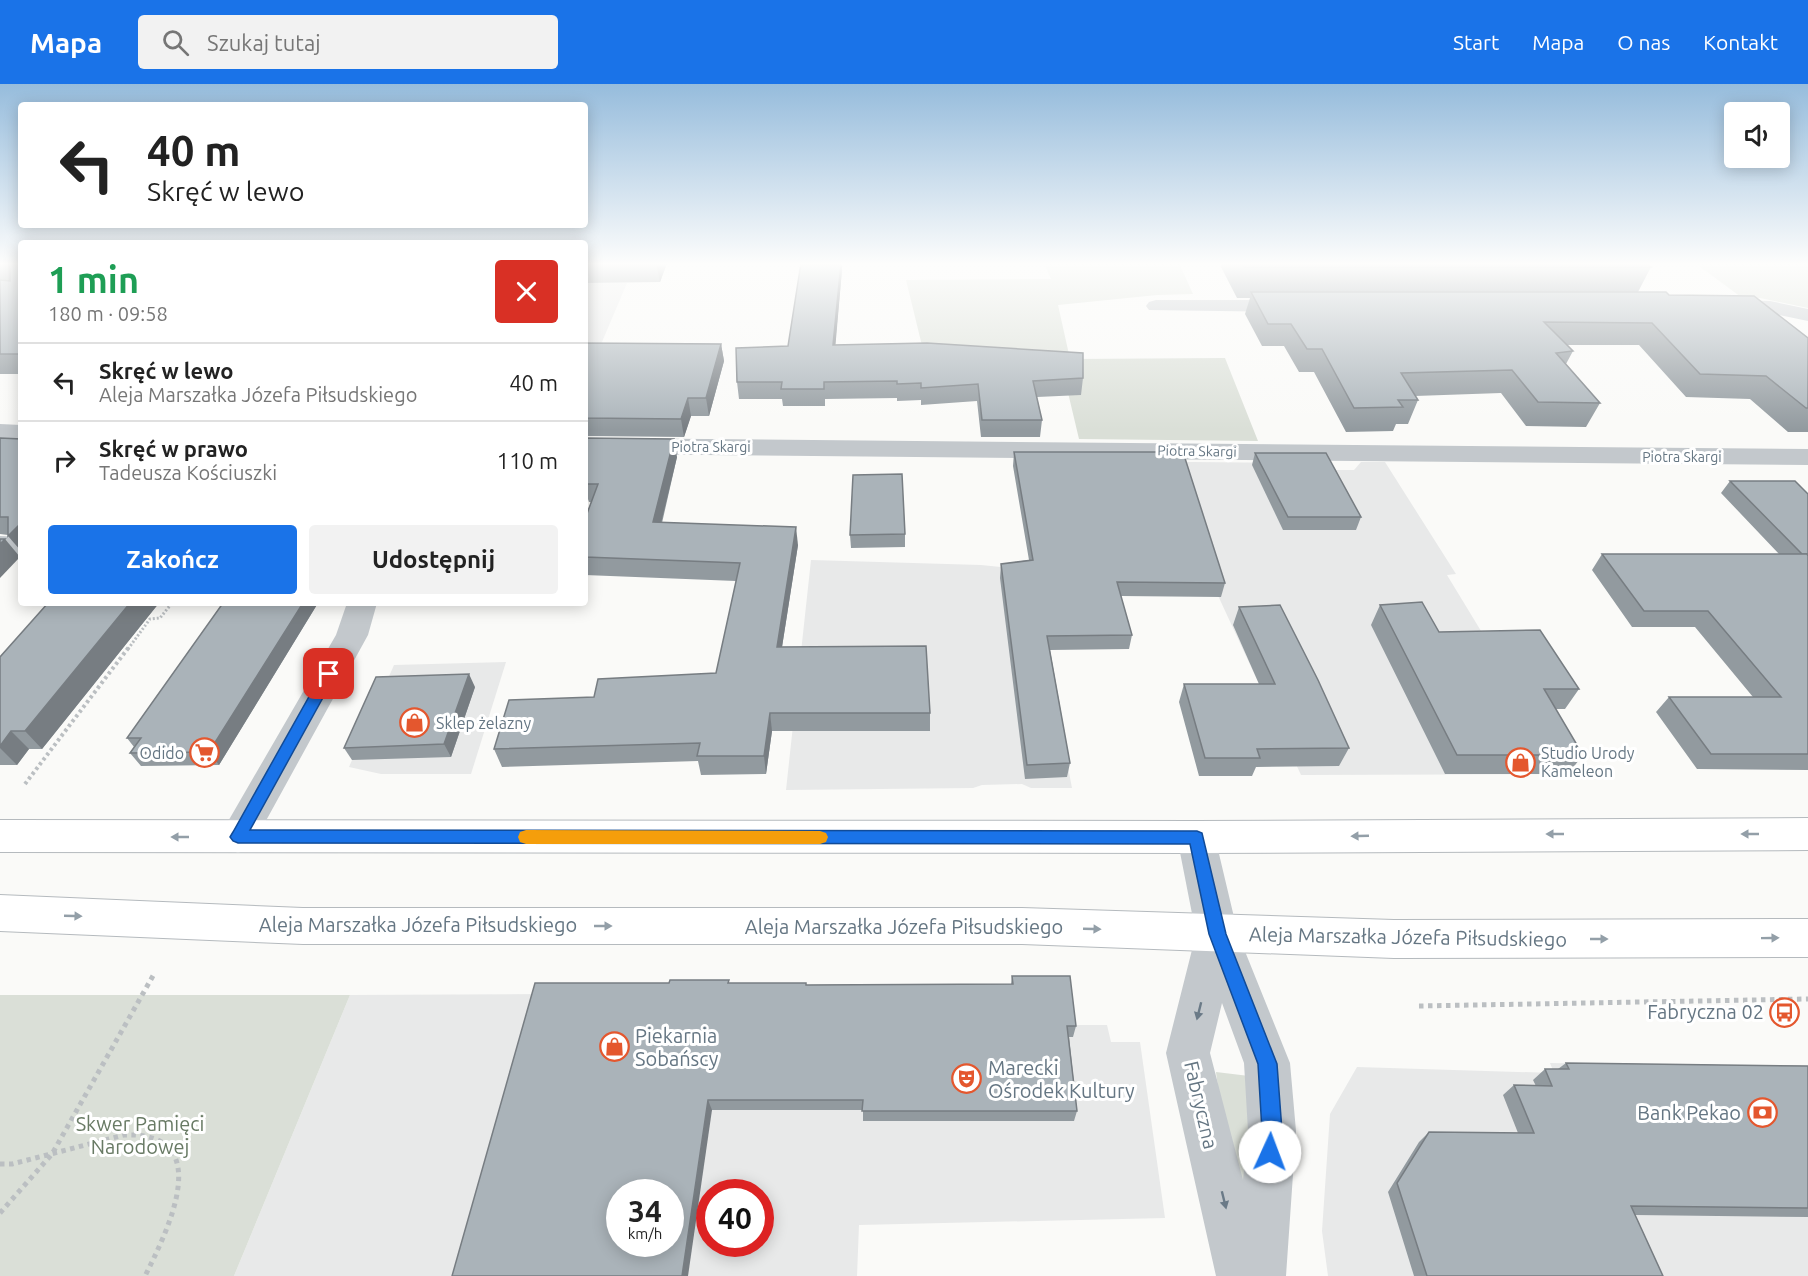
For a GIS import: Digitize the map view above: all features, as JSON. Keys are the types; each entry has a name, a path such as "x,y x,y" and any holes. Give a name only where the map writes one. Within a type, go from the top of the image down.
{"main road":[{"path":"0,836 1197,837 1808,834"},
{"name":"Aleja Marszałka Józefa Piłsudskiego","path":"0,913 303,926 1022,926 1394,939 1808,938"}],"street":[{"path":"0,432 18,433"},
{"name":"Piotra Skargi","path":"588,446 1808,458"},
{"path":"0,545 18,546"},
{"path":"238,837 352,635 361,606"},
{"name":"Fabryczna","path":"1197,837 1217,934 1267,1064 1272,1131 1260,1276"},
{"name":"Fabryczna","path":"1217,934 1188,1053 1242,1276"}],"path":[{"path":"25,784 150,619 160,618 170,606"},
{"path":"0,1213 52,1154 154,974"},
{"path":"1419,1006 1808,999"},
{"path":"0,1164 12,1164 128,1134 153,1137 168,1147 180,1174 178,1198 170,1223 145,1276"}],"shaded area":[{"path":"588,319 612,319 599,349 588,349"},
{"path":"1084,461 1290,463 1329,470 1354,470 1361,462 1385,462 1456,574 1447,575 1568,774 1301,775 1208,574"},
{"path":"811,560 981,565 1030,570 1072,788 1031,788 1022,784 982,785 973,788 786,790"},
{"path":"506,662 471,774 381,774 349,767 394,665"},
{"path":"541,994 1072,1025 1107,1025 1111,1042 1140,1042 1165,1218 859,1225 857,1276 234,1276 350,995"},
{"path":"1550,1063 1808,1067 1808,1276 1328,1276 1322,1231 1330,1114 1357,1067 1554,1073"}],"green space":[{"path":"915,319 1061,319 1070,359 1225,358 1258,441 1079,439 1060,359 925,358"},
{"name":"Skwer Pamięci Narodowej","path":"0,995 350,995 234,1276 0,1276"},
{"path":"1216,1072 1249,1076 1255,1276 1243,1276"}],"building":[{"path":"0,319 18,319 18,354 0,354"},
{"path":"792,319 836,319 833,345 927,343 1083,353 1083,378 1033,381 1042,420 982,420 978,384 921,388 921,383 897,384 897,381 824,382 824,389 781,389 782,382 737,382 736,348 788,346"},
{"path":"1265,319 1783,319 1808,338 1808,408 1766,376 1700,374 1652,323 1544,322 1573,351 1556,353 1600,403 1538,402 1512,370 1401,373 1418,400 1398,400 1403,407 1354,408 1322,349 1307,349 1291,324 1268,324"},
{"path":"588,343 721,344 706,398 688,398 681,419 588,418"},
{"path":"0,438 18,439 18,526 8,536 8,517 0,517"},
{"path":"588,438 674,439 653,522 796,527 777,647 926,646 930,713 770,713 764,756 697,756 700,743 494,749 509,700 594,697 598,679 716,673 740,563 588,557 588,511 598,484 588,484"},
{"path":"1014,452 1183,452 1225,583 1117,582 1132,635 1047,636 1070,763 1027,765 1001,564 1033,560"},
{"path":"1255,453 1326,453 1361,517 1288,517"},
{"path":"902,474 905,534 850,535 853,475"},
{"path":"1730,481 1795,481 1808,494 1808,556 1802,554"},
{"path":"1602,554 1807,554 1808,754 1711,754 1669,697 1781,697 1708,611 1644,611"},
{"path":"1422,602 1439,632 1540,630 1579,689 1544,689 1583,755 1457,755 1380,605"},
{"path":"1280,605 1349,748 1257,749 1260,758 1205,758 1184,684 1275,684 1239,607"},
{"path":"45,606 128,606 25,731 11,731 0,746 0,657"},
{"path":"221,606 301,606 209,752 130,753 141,738 127,738"},
{"name":"Sklep żelazny","path":"469,674 444,744 344,748 376,677"},
{"path":"1012,976 1070,976 1076,1026 1067,1026 1077,1111 862,1111 863,1100 708,1100 682,1276 452,1276 535,983 669,983 670,980 729,980 728,983 806,983 806,985 1013,984"},
{"path":"1566,1063 1808,1066 1808,1208 1631,1206 1663,1276 1427,1276 1397,1183 1429,1132 1534,1133 1514,1085 1552,1086 1545,1069 1569,1069"}],"slow traffic":[{"path":"526,837 820,837"}],"place":[{"name":"Sklep żelazny","path":"415,723"},
{"name":"Odido","path":"205,753"},
{"name":"Studio Urody Kameleon","path":"1520,762"},
{"name":"Fabryczna 02","path":"1785,1012"},
{"name":"Piekarnia Sobańscy","path":"614,1047"},
{"name":"Marecki Ośrodek Kultury","path":"967,1079"},
{"name":"Bank Pekao","path":"1762,1113"}],"route":[{"path":"329,674 238,837 1197,837 1217,934 1267,1064 1272,1131 1270,1152"}]}
